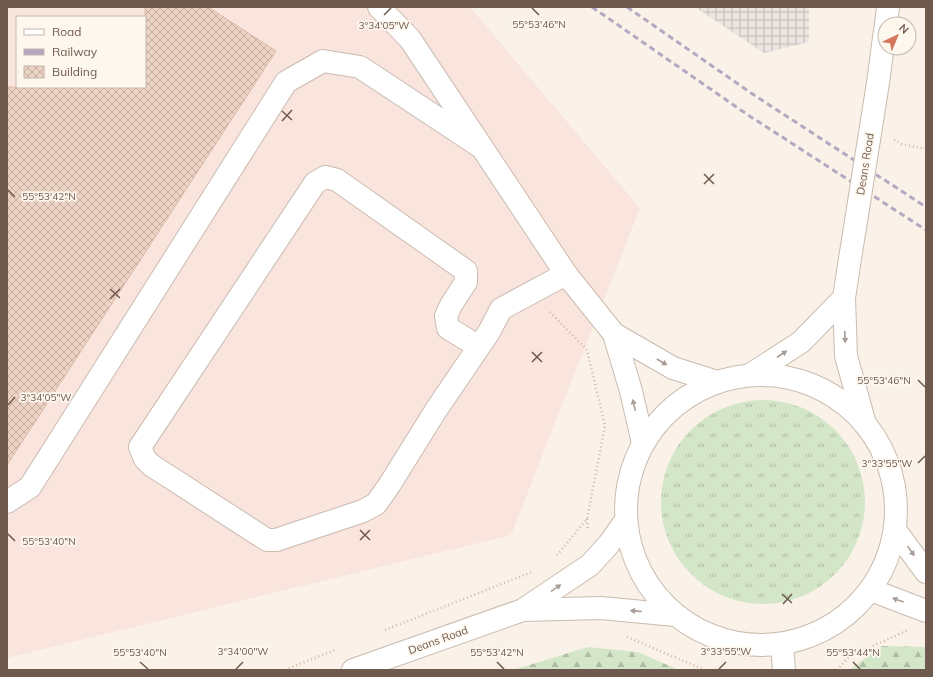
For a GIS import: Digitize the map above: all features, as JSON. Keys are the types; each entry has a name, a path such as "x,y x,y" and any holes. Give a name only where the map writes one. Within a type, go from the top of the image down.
{"street":[{"path":"379,7 410,39 566,274 614,334 673,368 717,382"},
{"name":"Deans Road","path":"865,424 846,356 844,298 882,56"},
{"path":"7,502 30,487 286,82 323,61 360,67 481,147"},
{"path":"479,348 448,328 446,316 451,305 466,282 466,272 337,180 325,177 315,183 140,447 144,459 151,465 267,540 276,540 363,511 376,504 390,484 436,410 479,348 501,309 566,274"},
{"path":"750,375 801,342 844,298"},
{"path":"614,334 631,391 643,443"},
{"path":"750,375 793,379 832,395 865,424 885,456 895,492 895,530 887,562 871,590 832,626 782,644 754,646 725,641 698,631 675,615 650,588 633,556 626,520 629,480 643,443 662,417 682,401 717,382 750,375"},
{"name":"Deans Road","path":"353,670 523,610 590,564 609,544 626,520"},
{"path":"895,530 926,572"},
{"path":"871,590 919,618"},
{"name":"Deans Road","path":"523,610 601,608 675,615"},
{"path":"782,644 784,670"}],"path":[{"path":"531,293 587,350 605,426 587,519 554,559"},
{"path":"380,632 534,571"},
{"path":"837,670 849,657 907,630 919,618"},
{"path":"284,670 343,647"}],"shaded area":[{"path":"7,7 470,7 640,208 511,535 7,658"},
{"path":"695,7 809,7 809,42 764,53"}],"green space":[{"path":"753,400 773,400 802,407 828,423 842,437 858,463 865,492 865,512 858,541 842,567 828,581 802,597 793,600 773,604 753,604 724,597 698,581 684,567 668,541 665,532 661,512 661,492 668,463 684,437 698,423 724,407 733,404"},
{"path":"882,646 926,647 926,670 849,670"},
{"path":"588,647 638,652 679,670 513,670"}],"building":[{"path":"145,7 208,7 276,51 7,465 7,87 146,88"}],"railway":[{"path":"592,7 748,115 926,230"},
{"path":"627,7 754,95 926,207"}]}
